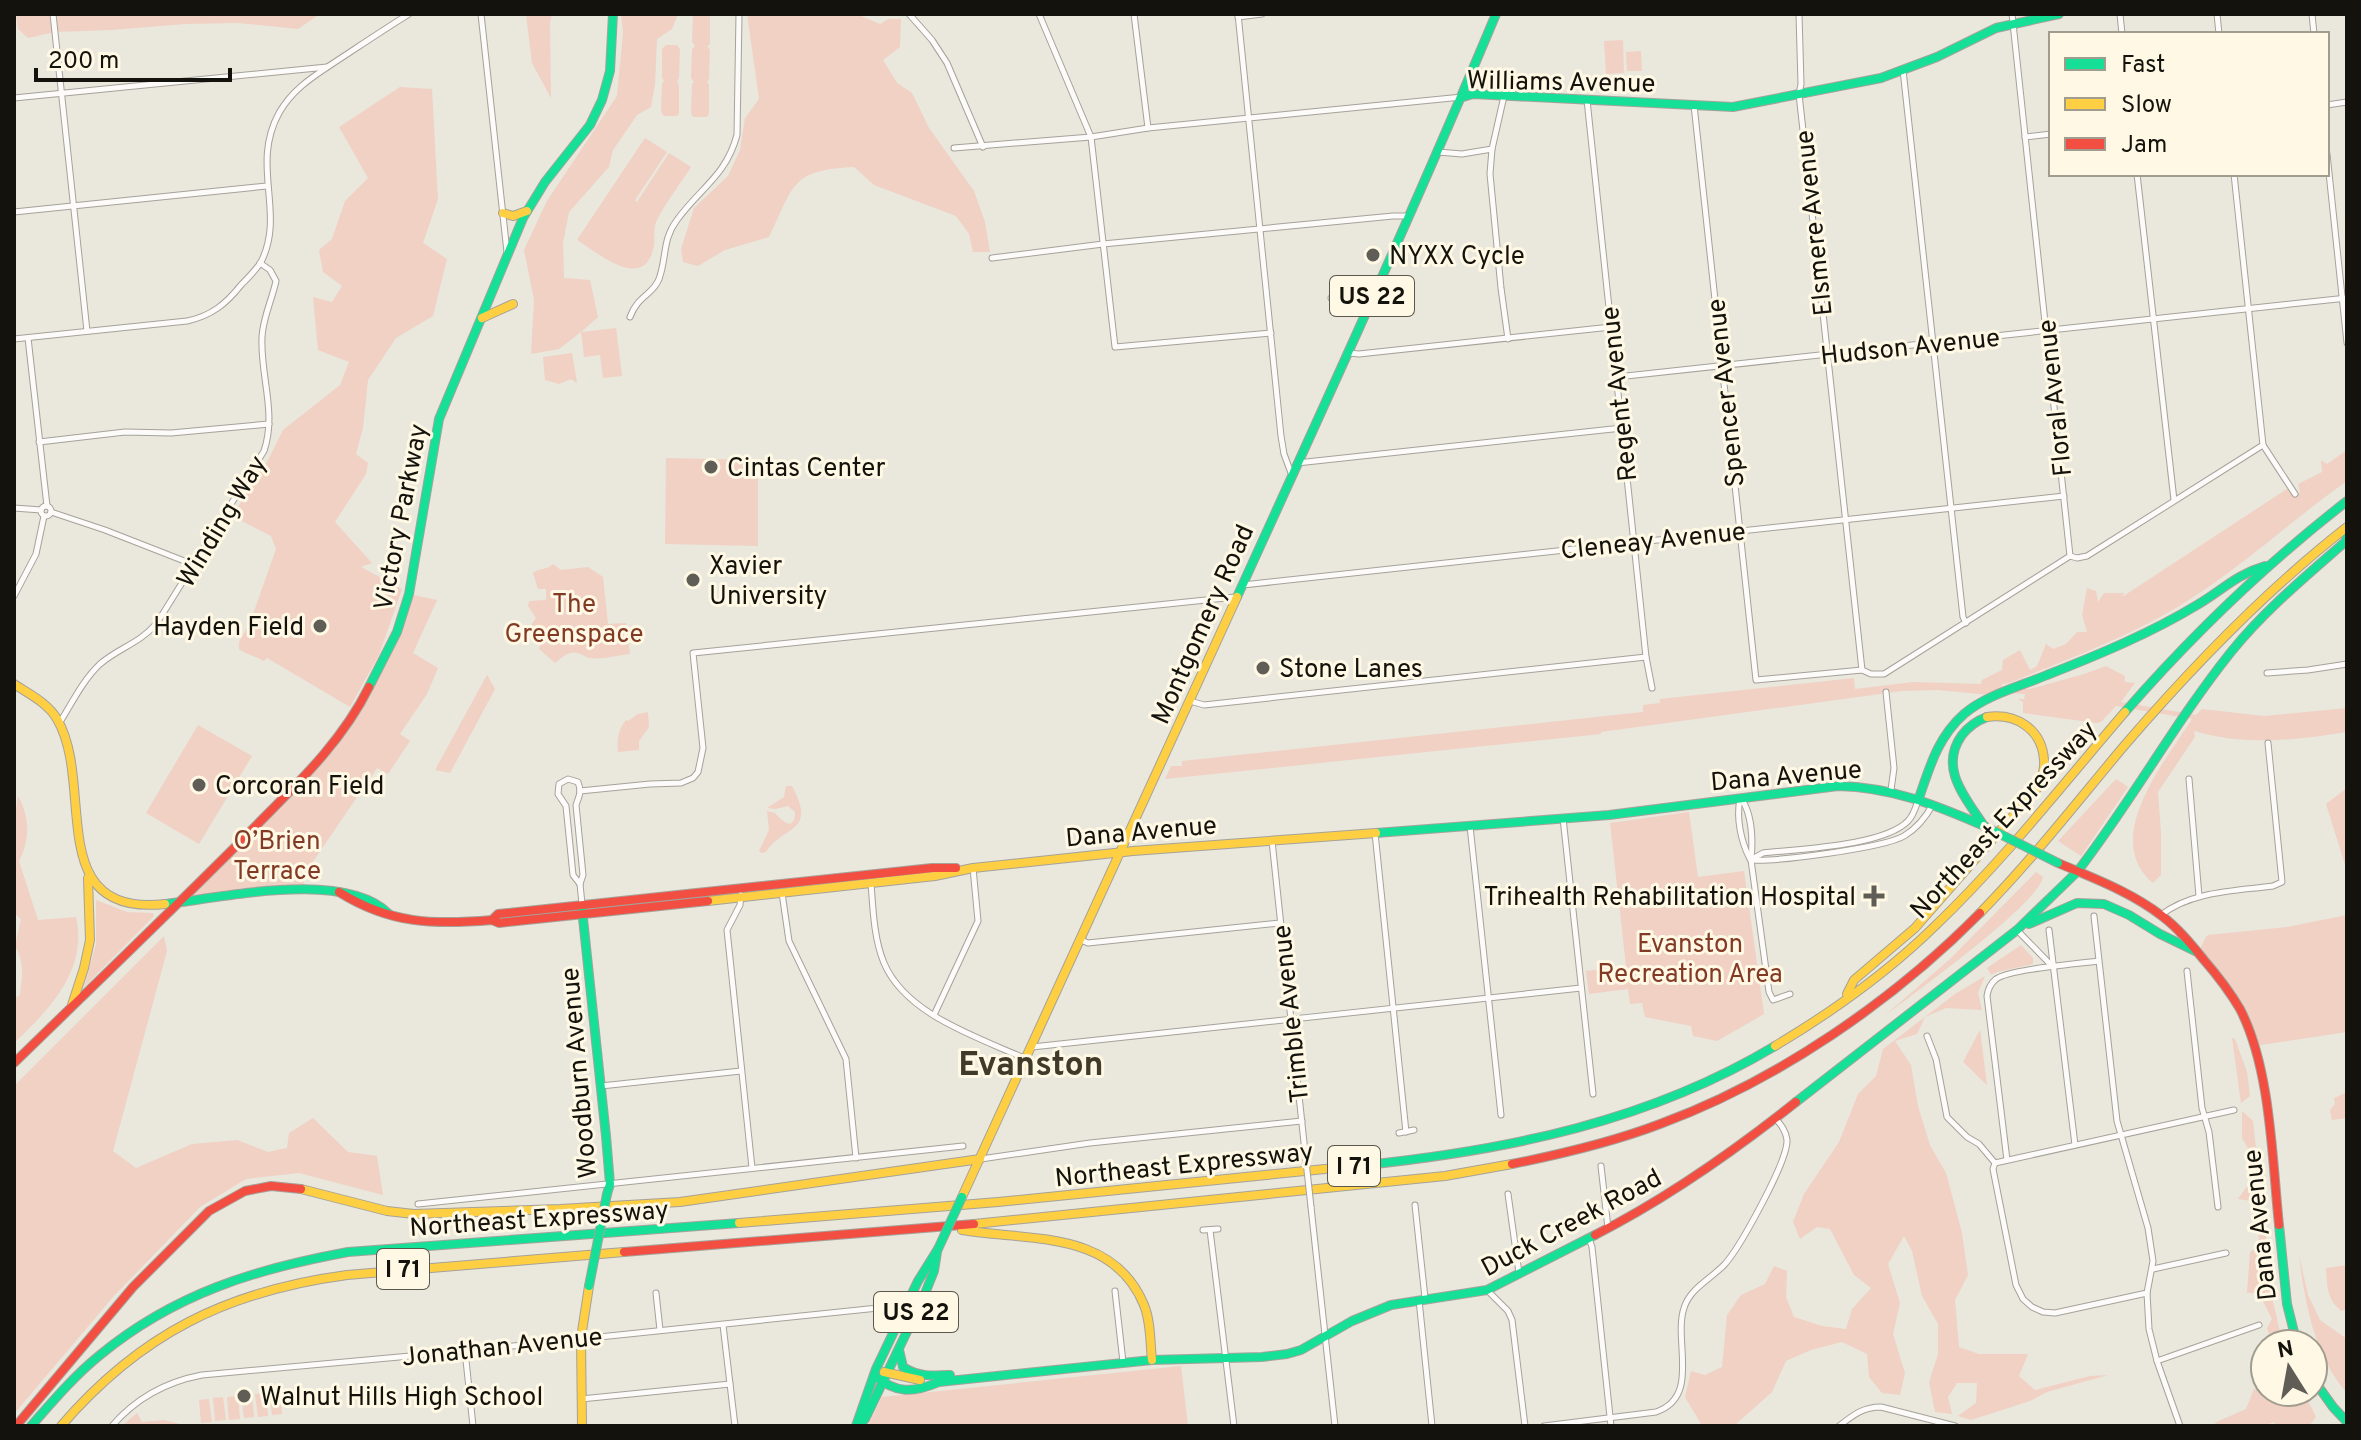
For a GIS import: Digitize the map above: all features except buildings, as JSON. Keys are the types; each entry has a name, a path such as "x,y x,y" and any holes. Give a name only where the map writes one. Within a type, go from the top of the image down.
{"main road":[{"name":"Victory Parkway","path":"14,1063 319,761 347,725 373,682 397,632 409,594 439,419 527,210 597,112 610,71 613,14"},
{"name":"Montgomery Road","path":"858,1426 875,1372 924,1268 938,1249 1121,852 1463,97 1496,14"},
{"name":"Williams Avenue","path":"1463,97 1473,94 1733,107 1881,78 1944,54 2012,19 2059,14"},
{"path":"503,213 513,216 527,210"},
{"path":"482,319 513,304"},
{"name":"Northeast Expressway","path":"31,1426 83,1368 151,1318 196,1293 228,1280 303,1259 348,1252 1056,1198 1480,1151 1599,1124 1668,1100 1720,1077 1783,1041 1892,964 1950,912 2208,622 2267,566 2347,501"},
{"name":"Northeast Expressway","path":"61,1426 98,1384 165,1336 212,1310 273,1288 352,1274 953,1227 1445,1176 1523,1163 1646,1129 1720,1099 1840,1031 1895,992 1990,903 2123,747 2231,629 2278,584 2347,527"},
{"name":"Duck Creek Road","path":"875,1372 885,1377 939,1382 1152,1360 1287,1354 1397,1303 1487,1290 1608,1229 1687,1183 1776,1119 2017,930 2077,872 2099,844 2231,651 2347,537"},
{"path":"1919,798 1936,748 1945,733 1966,712 1982,702 2080,662 2180,615 2247,571 2267,566"},
{"path":"14,684 55,715 60,722 69,755 81,858 88,877 90,940 70,1009"},
{"path":"1845,998 1854,980 1915,928 2040,785 2045,764 2044,747 2034,731 2013,717 1996,715 1971,724 1960,734 1952,754 1953,772 1958,785 1984,826"},
{"name":"Dana Avenue","path":"88,877 102,892 126,904 144,906 285,889 312,889 339,892 374,913 428,923 492,920 499,923 582,910 870,879 932,868 973,868 1121,852 1609,815 1838,786 1891,790 1919,798 1984,826 2118,889 2161,915 2187,939 2215,973 2240,1010 2259,1063 2266,1098 2287,1301 2293,1328"},
{"path":"203,879 205,892 210,898"},
{"path":"2017,930 2077,903 2094,903 2129,915 2198,952"},
{"name":"Woodburn Avenue","path":"582,910 610,1184 581,1338 582,1426"},
{"path":"16,1426 133,1287 209,1211 245,1191 271,1186 299,1188 387,1211 414,1214 560,1209 680,1202 980,1159"},
{"path":"953,1227 981,1234 1063,1240 1104,1258 1124,1274 1139,1295 1146,1315 1152,1360"},
{"name":"Montgomery Road","path":"858,1426 865,1419 899,1350 934,1271 938,1249"},
{"path":"899,1350 903,1367 912,1373 969,1379"},
{"name":"Duck Creek Road","path":"885,1377 891,1388 897,1389 926,1387 939,1382"},
{"path":"2329,1399 2347,1422"}],"street":[{"path":"53,14 87,331"},
{"path":"14,339 187,321 207,315 231,298 260,263 271,226 266,153 278,116 299,87 409,14"},
{"path":"481,14 508,257"},
{"path":"630,317 635,305 659,280 668,234 685,209 722,170 733,150 737,135 739,14"},
{"path":"909,14 947,63 983,147"},
{"path":"1039,14 1091,137 1115,347 1271,333"},
{"path":"1134,14 1148,128"},
{"path":"1262,14 1238,15 1284,454 1291,473"},
{"name":"Elsmere Avenue","path":"1799,14 1799,94 1862,670"},
{"name":"Floral Avenue","path":"2012,19 2070,556"},
{"path":"14,98 329,67"},
{"path":"1903,70 1966,623"},
{"path":"1504,96 1492,149 1490,174 1508,339"},
{"name":"Williams Avenue","path":"954,148 1091,137 1148,128 1463,97"},
{"name":"Regent Avenue","path":"1587,100 1646,657 1652,688"},
{"name":"Spencer Avenue","path":"1694,105 1756,680 1862,670"},
{"path":"2025,137 2049,134"},
{"path":"1438,152 1462,154 1492,149"},
{"path":"2329,170 2345,298 2347,343"},
{"path":"2137,176 2174,500"},
{"path":"2234,176 2263,445 2295,494"},
{"path":"14,212 267,186"},
{"path":"992,258 1103,244 1407,216"},
{"name":"Winding Way","path":"60,722 92,673 112,655 147,634 171,603 257,464 267,442 269,424 262,339 265,315 276,281 270,270 260,263"},
{"path":"1331,298 1337,298 1365,314"},
{"name":"Hudson Avenue","path":"1617,377 2345,298"},
{"path":"1348,353 1611,327"},
{"path":"14,596 36,554 46,511 28,338"},
{"path":"39,442 125,432 171,433 269,424"},
{"path":"1296,463 1622,428"},
{"path":"1862,670 1877,674 1892,670 2070,556 2087,556 2263,445"},
{"name":"Cleneay Avenue","path":"1242,585 2064,496"},
{"path":"14,508 46,511 193,564"},
{"path":"580,791 681,783 698,772 703,748 693,653 1236,597"},
{"path":"1189,701 1204,705 1646,657"},
{"path":"2267,673 2347,664"},
{"path":"1886,692 1894,768 1891,790"},
{"path":"2161,915 2183,901 2199,896 2282,882 2268,743"},
{"path":"580,884 573,875 566,806 557,788 564,780 572,779 578,782 580,791 576,805 583,875 580,884 582,910"},
{"path":"2189,779 2199,896"},
{"path":"1741,798 1738,810 1743,839 1751,860 1769,992 1773,1000 1790,994"},
{"path":"1751,860 1763,853 1890,834 1912,816 1919,798"},
{"path":"1751,860 1764,861 1892,841 1913,830 1933,804"},
{"path":"1563,818 1593,1094"},
{"path":"1470,826 1501,1115"},
{"path":"1375,833 1403,1132 1414,1130"},
{"name":"Trimble Avenue","path":"1272,841 1335,1426"},
{"path":"934,1015 978,921 973,868"},
{"path":"870,879 877,937 884,963 905,995 934,1015 1026,1059"},
{"path":"782,888 789,941 846,1059 856,1158"},
{"path":"741,892 740,905 727,930 752,1168"},
{"path":"2094,916 2120,1134 2148,1228 2153,1269 2147,1293 2149,1329 2180,1426"},
{"path":"1080,940 1088,943 1280,923"},
{"path":"2017,930 2052,966"},
{"path":"2049,930 2075,1145"},
{"path":"2007,1160 1987,996 1990,985 2003,976 2098,961"},
{"path":"2187,971 2193,985 2205,1116 2218,1207"},
{"path":"1031,1047 1581,988"},
{"path":"1927,1036 1936,1059 1947,1117 1979,1144 1995,1163"},
{"path":"601,1086 741,1071"},
{"path":"1995,1163 2234,1110"},
{"path":"1544,1426 1662,1410 1676,1396 1683,1372 1684,1307 1693,1292 1721,1268 1738,1247 1783,1162 1786,1137 1776,1119"},
{"path":"980,1159 1090,1143 1302,1121"},
{"path":"418,1204 963,1146"},
{"path":"1995,1163 1993,1169 2006,1242 2018,1291 2027,1303 2037,1310 2055,1313 2147,1293"},
{"path":"1601,1166 1608,1229"},
{"path":"1508,1194 1519,1274"},
{"path":"1415,1205 1432,1426"},
{"path":"1218,1229 1206,1230 1228,1364 1234,1426"},
{"path":"1589,1238 1611,1426"},
{"path":"2153,1269 2226,1253"},
{"path":"1487,1290 1508,1311 1512,1320 1525,1426"},
{"path":"1115,1291 1123,1363"},
{"path":"656,1293 660,1330"},
{"name":"Jonathan Avenue","path":"112,1426 145,1396 187,1378 907,1305"},
{"path":"723,1325 735,1426"},
{"path":"2157,1361 2259,1325"},
{"path":"465,1351 473,1426"},
{"path":"580,1399 730,1384"},
{"path":"1839,1426 1856,1413 1871,1407 1955,1426"}],"green space":[{"path":"16,14 320,14 298,29 238,23 185,24 55,32 28,38 18,29"},
{"path":"526,14 552,14 551,98 532,63"},
{"path":"621,14 678,14 672,29 657,39 651,107 637,115 613,150 609,167 569,212 563,243 564,278 590,280 598,317 559,349 531,354 534,300 524,250 547,201 617,96 623,33"},
{"path":"693,14 710,14 710,44 707,46 710,50 707,82 709,114 706,117 691,114 694,82 691,78 692,49 695,46 692,42"},
{"path":"747,14 860,14 880,24 888,19 901,19 900,47 883,60 897,83 912,93 929,128 974,191 985,222 990,252 973,252 969,234 956,216 874,185 854,167 817,172 796,184 769,237 725,250 698,266 683,262 681,249 694,208 728,176 740,150 745,118 759,99"},
{"path":"1623,40 1624,73 1606,74 1604,41"},
{"path":"666,45 677,45 680,49 677,81 679,114 676,116 664,116 661,112 664,81 662,49"},
{"path":"1641,51 1642,71 1627,71 1626,52"},
{"path":"400,87 432,89 438,199 423,243 447,259 433,316 396,338 368,380 363,428 356,454 368,463 366,474 335,522 372,563 361,567 402,589 379,655 350,707 267,658 264,661 239,649 239,642 250,623 276,549 271,536 232,516 267,462 283,430 340,385 349,362 318,350 313,297 332,302 342,286 323,272 319,250 332,239 345,201 368,178 339,127"},
{"path":"645,138 667,152 635,200 637,202 669,153 691,167 657,220 653,250 647,262 639,268 630,268 607,260 577,240"},
{"path":"616,328 622,376 603,378 600,355 584,357 581,332"},
{"path":"572,353 577,383 571,379 559,384 545,380 543,357"},
{"path":"2347,450 2347,481 2198,594 2115,639 2002,684 2001,688 2030,689 2106,666 2125,676 2125,682 2135,683 2121,702 2196,715 2202,709 2264,716 2347,708 2347,732 2328,735 2251,740 2194,731 2195,737 2158,792 2161,875 2153,883 2138,865 2133,845 2135,823 2154,777 2192,719 2116,706 2101,722 2096,723 2023,713 2023,702 2018,699 2024,699 2025,694 1902,691 1601,734 1165,779 1171,766 1182,766 1182,761 1643,712 1643,705 1660,703 1660,699 1854,678 1855,689 1913,682 1981,684 1982,680 2002,670 2003,660 2020,650 2030,670 2037,666 2046,644 2053,649 2066,644 2077,632 2087,632 2082,615 2087,588 2096,591 2098,602 2104,593 2124,593 2122,597 2290,487 2295,495 2300,493 2298,484 2322,472 2321,460 2327,464"},
{"path":"666,458 758,460 758,546 665,544"},
{"name":"The Greenspace","path":"553,564 561,570 588,567 603,577 608,624 626,623 630,654 595,658 574,653 555,663 539,649 543,637 538,633 543,631 538,625 530,627 536,618 528,606 529,601 546,600 546,589 538,589 533,573"},
{"name":"O’Brien Terrace","path":"409,594 437,600 413,653 438,668 427,694 400,734 410,741 388,774 377,768 310,866 303,888 180,901 319,761 373,682"},
{"path":"487,675 495,689 450,773 435,770"},
{"path":"648,712 649,727 639,741 639,750 618,752 621,727 626,720"},
{"name":"Corcoran Field","path":"198,725 252,756 199,844 146,813"},
{"path":"2116,779 2128,787 2081,856 2058,841"},
{"path":"786,786 792,786 799,802 799,821 766,852 761,853 759,851 769,830 767,811 775,813 787,823 793,822 795,812 788,806 767,808 784,797"},
{"path":"2347,788 2347,871 2326,804"},
{"path":"18,796 25,812 27,829 19,861 38,920 76,917 78,936 71,971 63,987 41,1016 14,1043 14,999 20,995 22,975 22,964 15,946 21,919 14,913 14,823"},
{"name":"Evanston Recreation Area","path":"1689,812 1698,877 1744,871 1764,1014 1717,1041 1693,1036 1691,1026 1645,1017 1642,1003 1630,1004 1628,989 1589,994 1586,971 1626,966 1610,823"},
{"path":"2036,872 2043,877 2020,908 1882,1018 1950,959"},
{"path":"96,900 127,912 153,913 154,916 84,987 96,944"},
{"path":"2347,915 2347,1032 2254,1046 2248,1028 2198,953 2206,937 2287,927"},
{"path":"164,936 167,951 113,1151 136,1168 192,1144 237,1140 268,1152 287,1148 289,1133 313,1118 348,1152 377,1156 383,1195 299,1173 246,1179 200,1207 113,1297 14,1414 14,1086"},
{"path":"2021,945 2033,958 2033,964 1991,975 1987,968"},
{"path":"1985,976 1978,993 1982,1010 1946,1008 1925,1017 1917,1034 1895,1041 1911,1065 1918,1106 1930,1145 1946,1173 1962,1233 1968,1275 1955,1300 1959,1347 1979,1354 2028,1354 2019,1376 2035,1390 2090,1376 2108,1375 2047,1392 2030,1401 1971,1420 1958,1416 1976,1403 1977,1383 1957,1383 1948,1397 1952,1414 1935,1412 1929,1382 1938,1354 1938,1324 1922,1296 1912,1251 1904,1236 1888,1264 1900,1303 1893,1334 1905,1373 1900,1395 1882,1393 1869,1377 1867,1354 1842,1342 1786,1361 1772,1392 1734,1426 1699,1426 1701,1424 1685,1397 1691,1371 1705,1375 1722,1367 1727,1315 1741,1295 1765,1284 1774,1266 1787,1271 1786,1297 1794,1317 1822,1326 1846,1329 1852,1309 1871,1288 1854,1275 1830,1229 1817,1227 1800,1239 1793,1222 1804,1194 1839,1142 1858,1094 1876,1076 1883,1049 1955,994"},
{"path":"1980,1030 1987,1085 1963,1062"},
{"path":"2232,1038 2247,1072 2250,1096 2241,1103"},
{"path":"2345,1087 2347,1118 2332,1120 2330,1110 2335,1104 2334,1098 2345,1093"},
{"path":"2242,1111 2253,1121 2273,1302 2279,1328 2267,1328 2272,1319 2259,1293 2247,1293 2250,1252 2259,1246 2258,1202 2238,1199 2251,1181 2249,1150 2242,1138"},
{"path":"2299,1255 2308,1295 2320,1320 2347,1339 2347,1393 2329,1367 2329,1328 2313,1328"},
{"path":"2347,1265 2347,1309 2342,1311 2331,1298 2326,1268"},
{"path":"1181,1366 1188,1426 868,1426 882,1397"},
{"path":"280,1391 282,1414 272,1415 269,1392"},
{"path":"266,1393 268,1416 258,1417 255,1394"},
{"path":"252,1394 254,1417 244,1418 241,1395"},
{"path":"238,1396 240,1419 229,1420 227,1397"},
{"path":"223,1397 226,1420 215,1421 213,1398"},
{"path":"209,1399 212,1422 201,1423 199,1400"},
{"path":"2249,1402 2249,1408 2312,1408 2316,1417 2309,1426 2273,1426 2275,1422 2237,1427 2214,1423 2246,1409"},
{"path":"137,1413 142,1422 164,1420 188,1426 122,1426"}],"traffic: fast":[{"path":"369,687 397,632 409,594 439,419 523,218 545,182 590,125 602,100 610,71 613,14"},
{"path":"1237,597 1401,234 1496,14"},
{"path":"1463,97 1473,94 1733,107 1881,78 1937,57 1996,28 2059,14"},
{"path":"2125,712 2231,601 2347,501"},
{"path":"2077,872 2231,652 2271,608 2347,537"},
{"path":"1919,798 1941,742 1955,723 1973,707 2143,634 2197,605 2238,578 2265,566"},
{"path":"1984,826 1957,782 1953,759 1962,735 1973,724 1987,717"},
{"path":"1376,833 1609,815 1838,786 1913,798 1984,826"},
{"path":"1984,826 2058,863"},
{"path":"1796,1102 2017,930 2077,872"},
{"path":"165,904 249,893 313,889 369,900 389,914"},
{"path":"2029,924 2077,903 2104,904 2195,951"},
{"path":"582,909 606,1136 610,1184 607,1194"},
{"path":"1365,1165 1472,1151 1577,1128 1678,1094 1775,1046"},
{"path":"589,1286 607,1194"},
{"path":"938,1249 962,1197"},
{"path":"31,1426 81,1371 128,1334 186,1300 248,1276 348,1252 739,1223"},
{"path":"2279,1225 2287,1304 2293,1328"},
{"path":"1152,1360 1287,1354 1391,1305 1487,1290 1595,1235"},
{"path":"856,1426 876,1369 918,1281 938,1249"},
{"path":"859,1426 924,1296 934,1271 937,1252"},
{"path":"899,1350 903,1367 914,1373 950,1375"},
{"path":"874,1375 890,1386 913,1390 939,1382 1152,1360"},
{"path":"2329,1401 2347,1422"}],"traffic: slow":[{"path":"503,213 513,216 527,211"},
{"path":"482,318 513,304"},
{"path":"1980,913 2203,659 2287,577 2347,527"},
{"path":"962,1197 1237,597"},
{"path":"14,684 53,713 68,746 80,841 87,869 102,890 127,902 165,904"},
{"path":"1775,1046 1859,990 1935,926 2009,848 2125,712"},
{"path":"1847,994 1854,980 1915,928 2040,785 2044,760 2033,732 2026,725 2008,718 1987,717"},
{"path":"708,901 1133,851 1376,833"},
{"path":"72,1005 90,940 88,878"},
{"path":"301,1189 387,1211 414,1214 560,1209 680,1202 980,1159"},
{"path":"974,1224 1445,1176 1512,1164"},
{"path":"739,1223 998,1202 1365,1165"},
{"path":"962,1230 1066,1243 1112,1263 1130,1280 1144,1305 1152,1360"},
{"path":"61,1426 122,1366 155,1342 189,1322 263,1292 347,1275 624,1252"},
{"path":"582,1426 581,1338 589,1286"},
{"path":"884,1372 920,1380"}],"traffic: jam":[{"path":"14,1063 294,787 343,730 369,687"},
{"path":"2058,863 2125,893 2162,916 2189,942 2240,1009 2250,1033 2264,1086 2279,1225"},
{"path":"492,920 498,914 956,868"},
{"path":"339,892 376,911 432,922 492,920 499,923 708,901"},
{"path":"1512,1164 1587,1147 1642,1130 1704,1106 1790,1062 1910,977 1980,913"},
{"path":"1595,1235 1699,1173 1796,1102"},
{"path":"16,1426 133,1287 209,1211 245,1191 271,1186 301,1189"},
{"path":"624,1252 974,1224"}],"place":[{"name":"NYXX Cycle","path":"1373,255"},
{"name":"Cintas Center","path":"711,467"},
{"name":"Xavier University","path":"693,580"},
{"name":"Hayden Field","path":"320,626"},
{"name":"Stone Lanes","path":"1263,668"},
{"name":"Corcoran Field","path":"199,785"},
{"name":"Trihealth Rehabilitation Hospital","path":"1874,896"},
{"name":"Walnut Hills High School","path":"244,1396"}],"district":[{"name":"Evanston","path":"1031,1063"}]}
